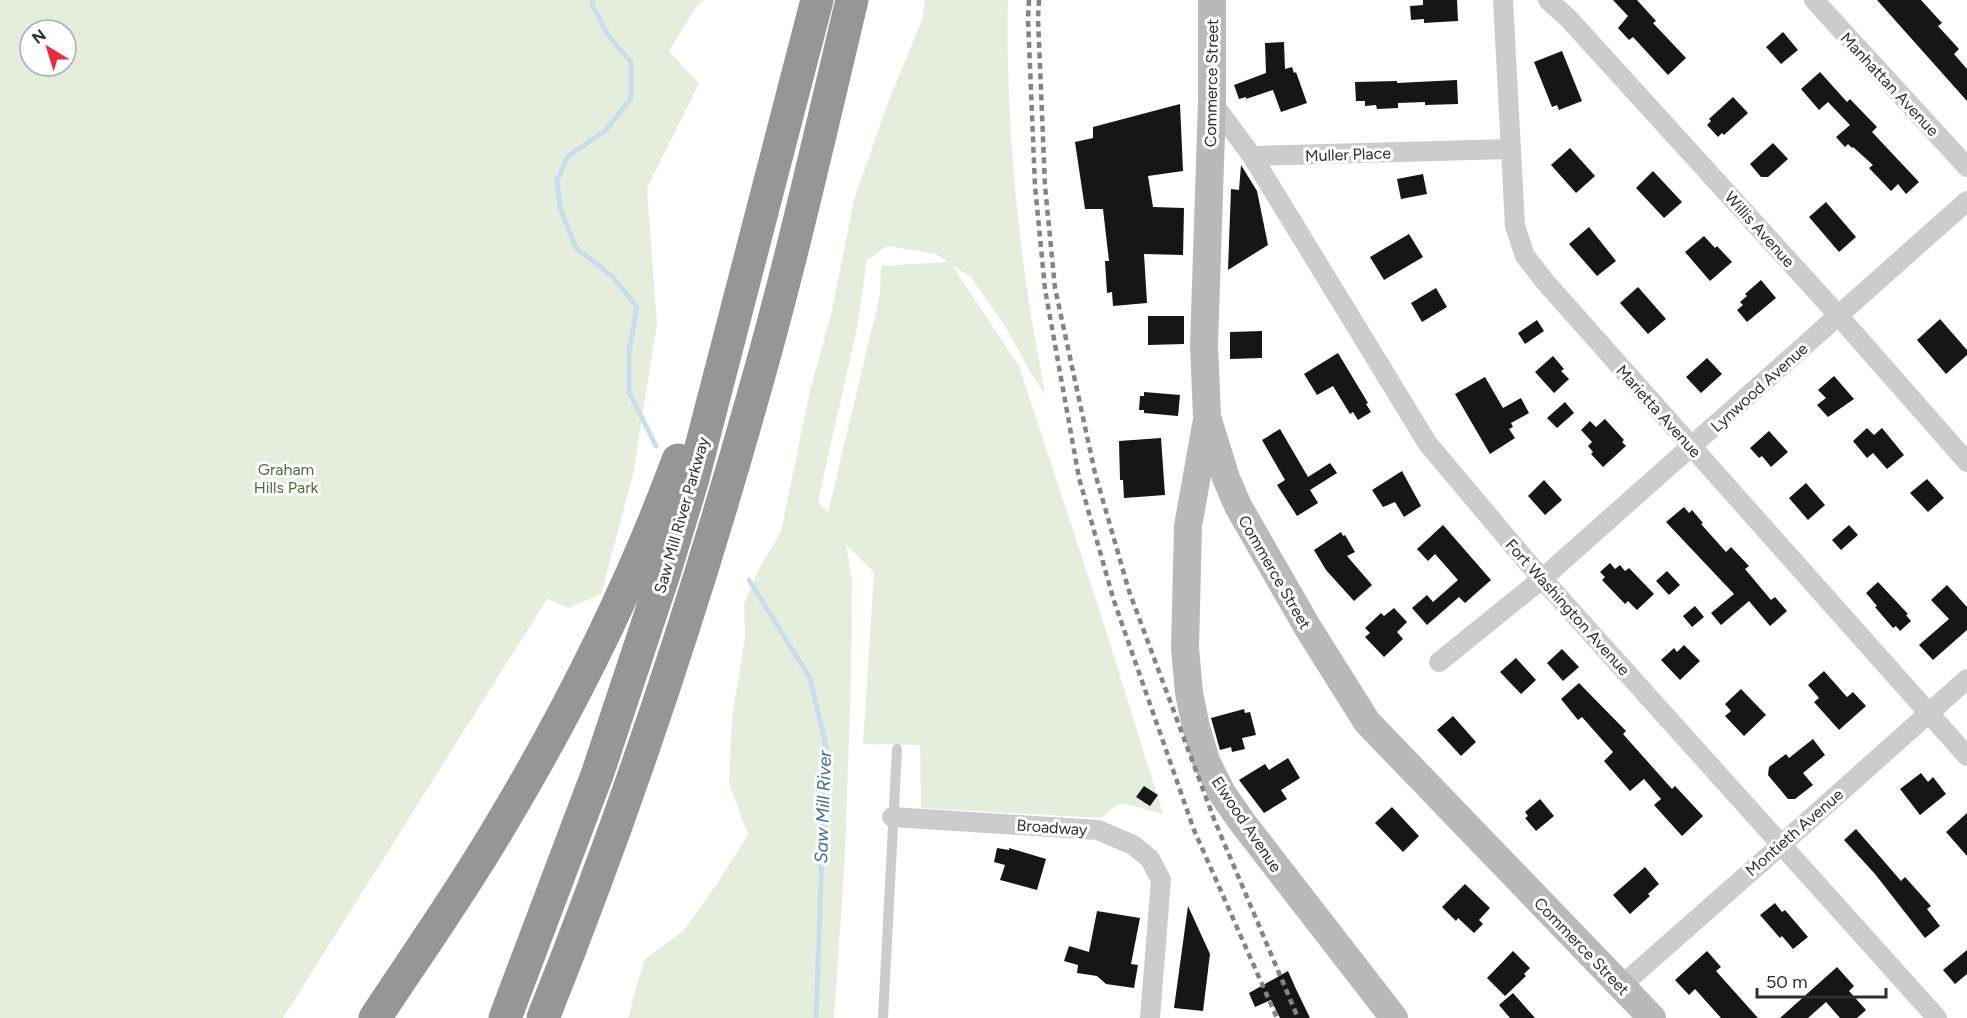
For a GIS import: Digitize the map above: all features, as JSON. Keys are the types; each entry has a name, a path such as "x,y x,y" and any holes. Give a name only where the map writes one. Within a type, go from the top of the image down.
{"highway":[{"name":"Saw Mill River Parkway","path":"505,1018 576,833 642,643 692,482 817,0"},
{"path":"563,1018 612,883 764,358 852,0"},
{"path":"375,1018 479,861 562,718 630,578 659,511 689,430 727,346"},
{"path":"543,1018 619,818 690,610"}],"main road":[{"name":"Commerce Street","path":"1212,0 1212,102 1204,345 1207,417 1223,469 1238,506 1327,662 1367,722 1652,1018"},
{"name":"Elwood Avenue","path":"1207,417 1188,526 1185,599 1185,648 1189,693 1206,761 1222,793 1242,822 1394,1018"}],"street":[{"name":"Marietta Avenue","path":"1503,0 1515,226 1525,256 1547,284 1967,756"},
{"name":"Willis Avenue","path":"1548,0 1568,18 1967,462"},
{"name":"Manhattan Avenue","path":"1814,0 1967,167"},
{"path":"1212,102 1252,156"},
{"name":"Muller Place","path":"1252,156 1511,149"},
{"name":"Fort Washington Avenue","path":"1252,156 1428,444 1543,579 1937,1018"},
{"name":"Lynwood Avenue","path":"1438,662 1543,579 1967,201"},
{"name":"Montieth Avenue","path":"1621,986 1967,678"},
{"name":"Broadway","path":"892,817 1098,830 1133,845 1150,859 1161,880 1150,1018"}],"lane":[{"path":"883,1018 897,749"}],"green space":[{"name":"Graham Hills Park","path":"0,0 705,0 698,4 669,51 699,84 647,188 657,324 633,475 601,594 569,608 547,599 283,1018 0,1018"},
{"path":"925,0 1008,0 1009,106 1014,177 1021,247 1045,395 1006,328 971,277 952,265 1019,366 1101,615 1163,814 1118,804 1101,818 921,808 920,745 863,744 874,572 846,545 852,581 851,677 845,857 834,1018 628,1018 644,960 684,930 748,835 729,783 732,717 745,638 744,604 758,570 781,532 810,390 831,315 854,200 887,105 922,20","holes":["887,246 936,254 948,262 881,266 880,294 828,513 818,501 857,328 867,260"]}],"building":[{"path":"1423,0 1457,0 1458,21 1424,23 1424,19 1411,20 1410,6 1423,5"},
{"path":"1613,0 1637,0 1656,21 1653,23 1686,58 1668,75 1633,37 1629,40 1618,28 1628,16"},
{"path":"1877,0 1921,0 1942,23 1938,26 1959,49 1954,54 1967,69 1967,101"},
{"path":"1783,32 1798,50 1781,64 1766,47"},
{"path":"1284,42 1285,69 1292,67 1294,73 1296,72 1307,103 1281,112 1273,90 1239,99 1234,85 1266,73 1265,43"},
{"path":"1562,51 1582,101 1559,110 1557,105 1552,107 1534,62"},
{"path":"1820,72 1847,102 1850,99 1877,127 1872,132 1919,182 1906,194 1898,184 1891,191 1869,168 1873,165 1853,147 1848,144 1845,147 1836,137 1850,125 1828,102 1819,110 1801,89"},
{"path":"1457,80 1458,104 1398,103 1398,108 1377,109 1376,105 1365,106 1365,101 1356,101 1355,82 1397,81 1397,83"},
{"path":"1733,97 1748,113 1724,135 1722,133 1718,137 1707,125 1711,121 1709,119"},
{"path":"1180,104 1183,171 1148,176 1153,207 1184,208 1183,255 1144,254 1147,303 1113,306 1112,292 1107,293 1105,261 1109,261 1103,209 1085,209 1075,142 1093,138 1093,127"},
{"path":"1773,143 1788,159 1768,177 1761,177 1750,164"},
{"path":"1570,148 1595,176 1576,193 1551,165"},
{"path":"1241,165 1257,191 1268,245 1228,270 1231,189 1239,190"},
{"path":"1653,171 1682,202 1664,218 1636,188"},
{"path":"1423,174 1427,194 1401,199 1397,179"},
{"path":"1826,202 1856,237 1839,252 1809,217"},
{"path":"1589,227 1616,261 1597,276 1569,244"},
{"path":"1409,234 1423,257 1384,280 1370,257"},
{"path":"1704,236 1732,262 1710,281 1685,252"},
{"path":"1761,280 1776,298 1747,322 1737,310 1743,305 1740,302 1747,296 1745,294"},
{"path":"1638,287 1666,319 1648,334 1620,303"},
{"path":"1436,288 1447,307 1422,322 1411,303"},
{"path":"1148,316 1184,316 1184,344 1148,345"},
{"path":"1940,319 1967,350 1967,355 1946,374 1917,340"},
{"path":"1537,320 1544,331 1525,344 1518,333"},
{"path":"1262,331 1262,358 1230,359 1230,332"},
{"path":"1338,353 1371,412 1358,420 1353,412 1350,414 1333,386 1317,395 1304,374"},
{"path":"1553,356 1564,369 1561,371 1569,379 1554,393 1535,372"},
{"path":"1707,358 1722,374 1701,393 1686,377"},
{"path":"1834,376 1854,399 1828,417 1817,405 1826,398 1818,390"},
{"path":"1485,377 1503,408 1521,398 1529,413 1511,423 1513,427 1509,429 1515,438 1490,454 1455,394"},
{"path":"1144,392 1180,395 1178,416 1144,413 1144,410 1139,410 1140,396 1144,396"},
{"path":"1565,402 1574,413 1557,428 1547,418"},
{"path":"1605,419 1624,440 1622,442 1626,446 1603,467 1591,454 1593,452 1588,446 1592,442 1581,430 1590,421 1596,427"},
{"path":"1867,428 1874,435 1882,428 1904,455 1887,469 1873,453 1867,458 1853,441"},
{"path":"1280,429 1308,477 1330,463 1337,473 1310,490 1318,503 1297,516 1277,485 1285,480 1262,440"},
{"path":"1769,431 1788,452 1771,467 1762,456 1759,458 1750,448"},
{"path":"1161,438 1165,495 1124,498 1123,480 1120,480 1119,441"},
{"path":"1402,471 1421,506 1404,517 1395,502 1383,507 1372,490"},
{"path":"1927,479 1944,498 1928,512 1910,493"},
{"path":"1544,480 1562,500 1545,515 1528,496"},
{"path":"1806,483 1825,505 1808,520 1789,498"},
{"path":"1684,507 1689,513 1692,510 1703,523 1701,524 1726,552 1731,547 1749,566 1745,569 1771,600 1775,597 1787,611 1770,626 1749,601 1721,625 1711,613 1734,594 1666,522"},
{"path":"1443,525 1491,580 1465,603 1459,597 1427,625 1412,608 1427,595 1433,602 1458,580 1435,554 1428,561 1417,549"},
{"path":"1849,525 1858,535 1841,550 1832,540"},
{"path":"1341,532 1355,552 1347,556 1372,585 1354,601 1326,570 1314,550"},
{"path":"1610,563 1615,569 1620,565 1625,571 1629,568 1654,594 1637,610 1628,601 1625,604 1602,580 1605,577 1600,572"},
{"path":"1667,571 1680,585 1669,595 1656,581"},
{"path":"1878,582 1908,614 1906,615 1911,621 1900,631 1896,626 1893,628 1866,593"},
{"path":"1947,585 1967,607 1967,630 1933,660 1919,645 1949,619 1931,600"},
{"path":"1695,606 1704,617 1692,627 1683,616"},
{"path":"1394,608 1407,622 1397,632 1403,639 1384,657 1365,637 1370,633 1365,628 1381,613 1384,616"},
{"path":"1684,645 1700,661 1680,680 1661,660 1674,648 1677,652"},
{"path":"1562,649 1579,667 1563,681 1547,663"},
{"path":"1516,658 1536,680 1521,694 1500,672"},
{"path":"1824,671 1847,697 1853,692 1866,706 1839,730 1814,702 1819,698 1808,685"},
{"path":"1579,683 1626,731 1623,734 1672,789 1675,786 1703,816 1682,836 1654,805 1661,799 1644,779 1630,791 1604,761 1613,752 1582,717 1578,720 1561,699"},
{"path":"1741,689 1766,715 1744,736 1725,716 1731,711 1725,704"},
{"path":"1244,709 1245,713 1250,712 1256,735 1242,738 1245,749 1232,752 1231,747 1220,750 1211,718"},
{"path":"1453,716 1476,742 1461,756 1437,730"},
{"path":"1813,739 1825,755 1803,773 1813,785 1795,799 1788,799 1768,775 1769,767 1786,754 1789,758"},
{"path":"1288,758 1300,778 1281,790 1287,799 1264,813 1239,780 1265,764 1269,770"},
{"path":"1921,773 1928,782 1933,777 1946,794 1920,815 1900,789"},
{"path":"1144,786 1158,795 1150,806 1136,797"},
{"path":"1540,799 1554,816 1536,831 1525,818 1528,816 1525,812"},
{"path":"1392,807 1419,836 1403,852 1375,823"},
{"path":"1967,813 1967,856 1946,832"},
{"path":"1856,829 1901,881 1905,877 1931,906 1927,909 1940,926 1925,938 1875,874 1844,840"},
{"path":"997,848 1009,850 1009,848 1046,859 1037,890 1000,880 1005,865 994,862"},
{"path":"1645,867 1659,884 1648,894 1650,896 1630,914 1613,895"},
{"path":"1465,884 1490,908 1479,920 1483,924 1474,933 1458,918 1456,921 1442,907"},
{"path":"1775,903 1782,912 1785,910 1808,937 1793,949 1760,915"},
{"path":"1188,906 1210,954 1203,1011 1174,1008"},
{"path":"1097,911 1140,918 1131,964 1138,965 1134,988 1106,984 1097,976 1077,973 1078,965 1064,961 1069,946 1089,952"},
{"path":"1967,950 1967,974 1955,984 1943,970"},
{"path":"1513,951 1530,968 1524,974 1526,976 1505,996 1487,978"},
{"path":"1707,951 1721,967 1716,971 1758,1018 1721,1018 1695,989 1689,995 1675,980"},
{"path":"1837,967 1854,986 1849,991 1866,1010 1857,1018 1840,1018 1826,1002 1808,1018 1780,1018"},
{"path":"1288,971 1310,1018 1280,1018 1271,1000 1255,1007 1249,993"},
{"path":"1513,993 1535,1018 1510,1018 1499,1005"}],"waterway":[{"name":"Saw Mill River","path":"592,0 608,35 631,62 631,98 606,130 568,156 557,181 560,208 576,248 612,276 637,307 629,352 629,392 656,446"},
{"name":"Saw Mill River","path":"749,580 810,678 826,746 816,1018"}],"railway":[{"path":"1029,0 1035,186 1045,289 1079,478 1114,601 1194,830 1277,1018"},
{"path":"1039,0 1045,186 1055,288 1095,473 1129,591 1214,819 1298,1018"}]}
